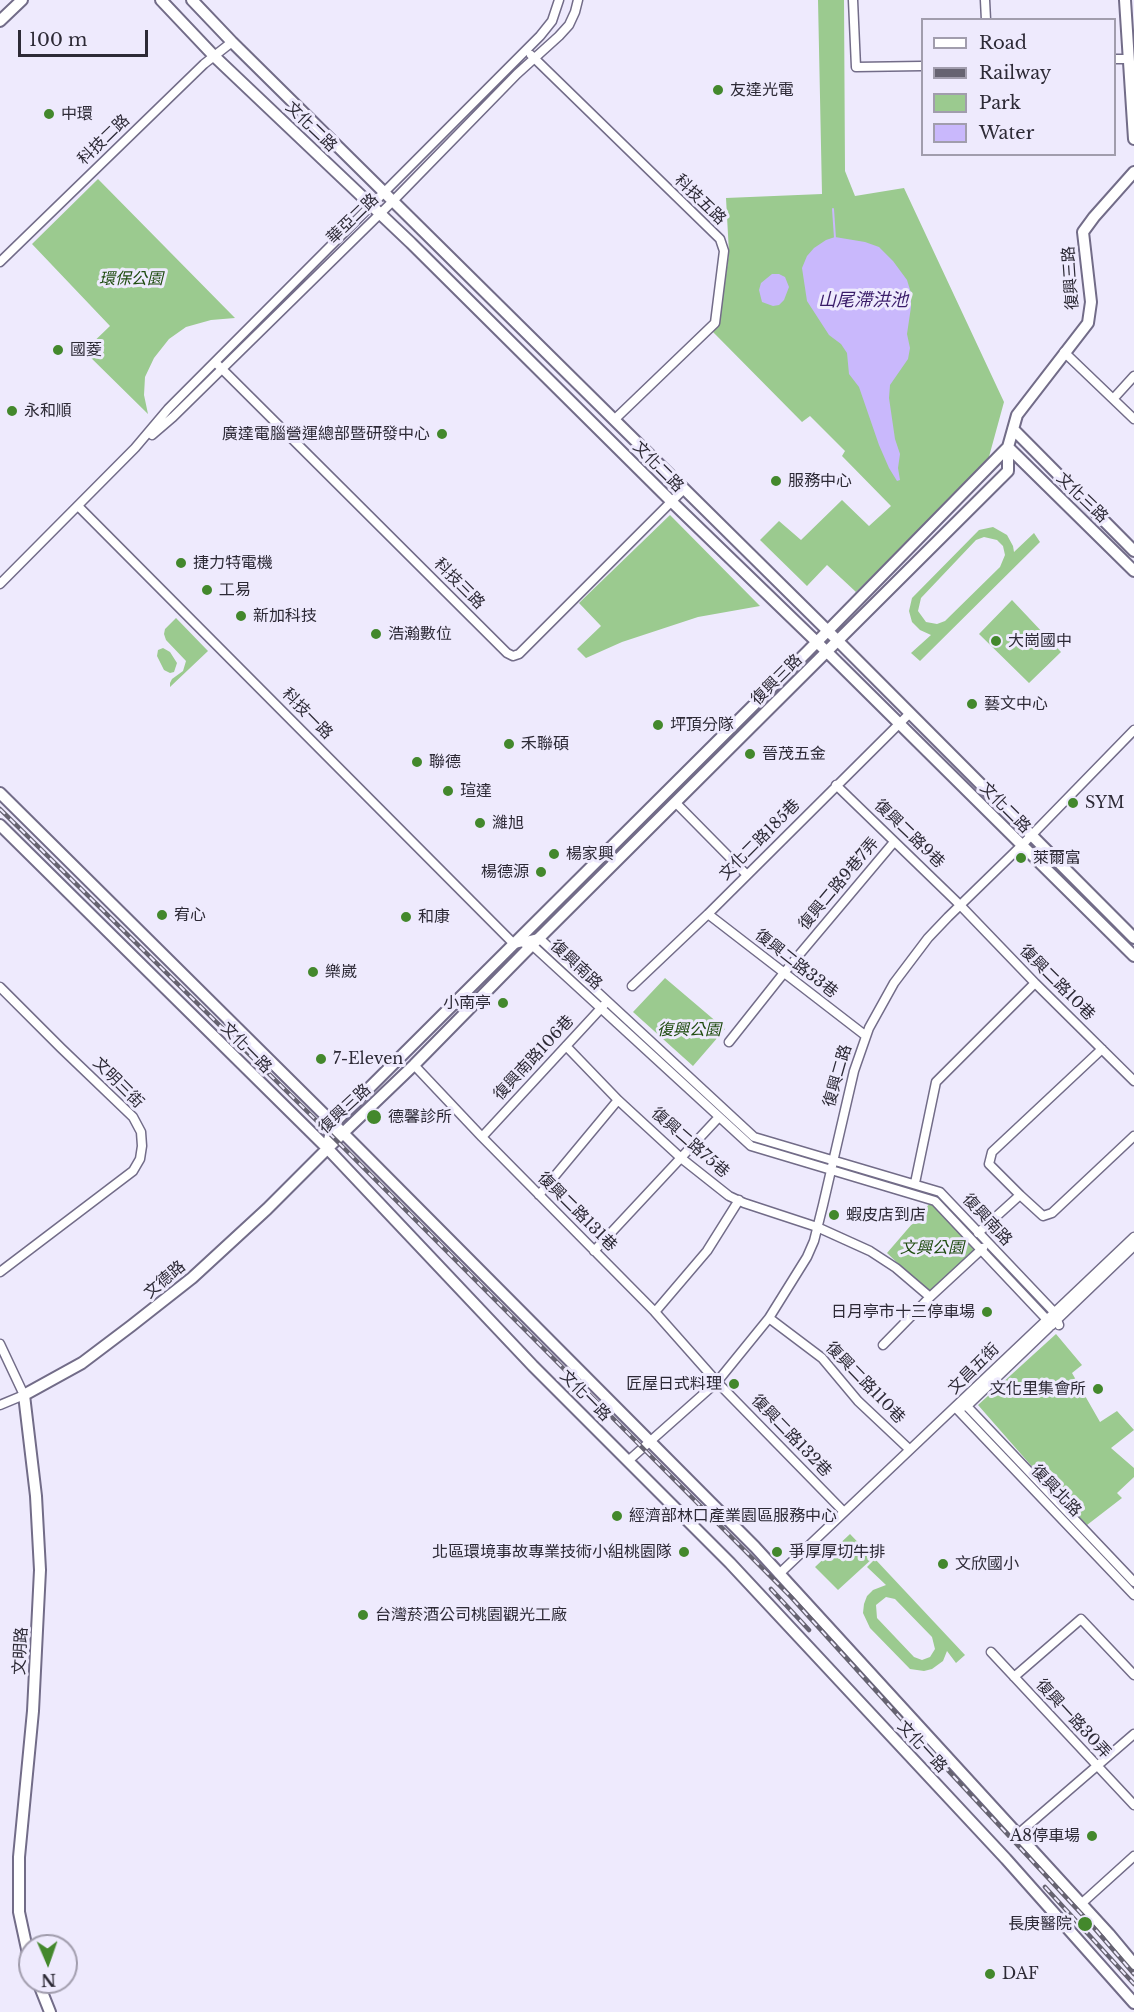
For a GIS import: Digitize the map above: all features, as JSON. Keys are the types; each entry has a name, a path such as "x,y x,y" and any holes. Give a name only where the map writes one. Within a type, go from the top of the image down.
{"street":[{"path":"0,21 22,0"},
{"name":"文化二路","path":"161,0 214,56 380,213 1134,956"},
{"name":"文化二路","path":"192,0 1134,938"},
{"name":"華亞二路","path":"0,584 135,448 173,417 219,365 371,205 552,21 559,0"},
{"name":"華亞二路","path":"219,365 393,201 534,58 560,36 569,25 578,0"},
{"path":"853,0 856,67 921,66"},
{"path":"985,0 986,18"},
{"path":"1125,1 1134,139"},
{"name":"科技二路","path":"0,262 214,56 232,42"},
{"name":"科技五路","path":"525,49 720,239 724,250 715,323 614,420"},
{"path":"1116,59 1129,59"},
{"name":"復興三路","path":"327,1148 414,1065 1008,471 1008,447 1017,415 1088,323 1091,302 1083,232 1134,172"},
{"path":"1064,352 1134,419"},
{"name":"科技三路","path":"219,365 507,653 513,656 519,654 683,490"},
{"path":"1114,398 1134,376"},
{"name":"文化三路","path":"1013,429 1134,551"},
{"name":"復興三路","path":"327,1148 333,1124 817,643 1008,447"},
{"name":"文化三路","path":"1008,447 1134,570"},
{"name":"科技一路","path":"78,506 514,944"},
{"name":"文化二路185巷","path":"632,986 708,914 909,714"},
{"name":"復興二路","path":"628,1461 717,1382 769,1318 807,1257 818,1227 854,1071 866,1036 894,983 909,961 960,904 1031,836 1134,730"},
{"name":"復興二路9巷","path":"837,785 960,904"},
{"name":"文化一路","path":"0,793 343,1133 779,1574 1134,1964"},
{"path":"676,803 747,875"},
{"name":"文化一路","path":"0,825 327,1148 533,1366 730,1563 1006,1859 1134,2003"},
{"name":"復興二路9巷7弄","path":"729,1042 894,842"},
{"path":"604,855 614,864"},
{"name":"復興二路10巷","path":"960,904 1035,983 1134,1081"},
{"name":"復興二路33巷","path":"708,914 866,1036"},
{"name":"復興南路","path":"514,944 536,941 609,1000 754,1137 801,1156"},
{"name":"復興南路","path":"536,941 601,1009 751,1146 915,1183 940,1192 1054,1320"},
{"path":"915,1183 936,1082 1035,983"},
{"name":"文明三街","path":"0,987 133,1116 141,1132 142,1146 140,1159 133,1172 0,1272"},
{"name":"復興南路106巷","path":"482,1137 609,1000"},
{"name":"復興二路75巷","path":"566,1046 618,1100 681,1158 729,1196 818,1227 870,1251 896,1268 930,1297"},
{"path":"1102,1049 992,1152 989,1164 1043,1216 1052,1213 1134,1136"},
{"name":"復興二路131巷","path":"414,1065 655,1312 717,1382"},
{"path":"539,1195 618,1100"},
{"path":"594,1251 719,1117"},
{"name":"文德路","path":"0,1404 24,1395 82,1363 164,1301 267,1209 327,1148"},
{"name":"復興南路","path":"832,1164 935,1201 980,1250 1054,1320"},
{"path":"978,1233 1020,1195"},
{"path":"655,1312 707,1251 739,1200"},
{"name":"文昌五街","path":"1054,1320 1134,1236"},
{"path":"883,1345 930,1297 988,1244"},
{"name":"文昌五街","path":"779,1574 909,1449 961,1405 1134,1246"},
{"name":"復興二路110巷","path":"769,1318 822,1358 858,1401 909,1449"},
{"name":"文明路","path":"0,1344 24,1395 36,1496 40,1570 33,1711 19,1857 19,1912 24,1934"},
{"name":"復興二路132巷","path":"717,1382 844,1512"},
{"name":"復興北路","path":"961,1405 1129,1581 1134,1595"},
{"path":"1014,1677 1081,1619 1134,1675"},
{"name":"復興一路30弄","path":"991,1652 1134,1805"},
{"path":"1018,1834 1134,1734"},
{"path":"1081,1904 1134,1856"},
{"path":"43,1994 50,2012"}],"green space":[{"path":"818,0 844,0 845,171 855,196 904,188 1004,402 987,464 856,592 827,565 807,586 760,540 779,521 801,540 842,500 869,526 891,506 842,456 845,451 810,416 802,422 712,331 719,324 729,253 726,198 822,194"},
{"name":"環保公園","path":"98,179 235,318 211,320 186,327 169,339 154,358 145,377 144,395 148,414 84,351 110,326 32,244"},
{"path":"670,515 760,606 698,617 622,642 586,658 577,649 601,626 579,603"},
{"path":"993,527 1007,535 1014,552 1034,533 1040,542 920,661 911,653 931,635 920,630 912,622 909,611 912,598 979,530","holes":["984,537 997,540 1003,546 1005,555 1000,567 945,621 937,624 926,622 918,611 921,598 976,540"]},
{"path":"1012,600 1061,652 1029,683 979,634"},
{"path":"176,618 208,651 170,687 172,679 183,671 186,661 166,640 164,634 165,629"},
{"path":"163,648 170,652 177,663 174,672 164,670 157,656 158,650"},
{"name":"復興公園","path":"665,978 725,1029 693,1066 633,1012"},
{"name":"文興公園","path":"931,1202 975,1251 929,1293 887,1253"},
{"path":"1056,1334 1082,1365 1072,1373 1100,1422 1117,1411 1134,1430 1111,1448 1134,1468 1134,1477 1117,1493 1122,1498 1087,1525 1049,1486 978,1405"},
{"path":"850,1534 873,1558 838,1590 815,1567"},
{"path":"875,1559 965,1655 956,1663 947,1651 943,1661 932,1669 924,1671 910,1669 870,1628 863,1613 867,1596 873,1590 886,1585 867,1567","holes":["886,1597 895,1599 932,1637 935,1649 930,1657 922,1660 914,1657 877,1618 876,1605"]}],"water":[{"name":"山尾滯洪池","path":"835,237 879,247 907,280 911,293 907,334 910,348 908,359 890,385 889,398 895,439 900,454 898,468 900,480 897,481 879,445 859,387 849,374 847,353 841,344 829,335 807,301 802,268 807,256 814,248"},
{"path":"772,274 785,277 789,287 784,300 779,305 773,306 762,302 759,290 761,283"}],"waterway":[{"path":"833,209 835,238"}],"railway":[{"path":"0,809 323,1127 791,1597 1134,1974"},
{"path":"771,1589 809,1630"},
{"path":"1045,1887 1134,1984"}],"place":[{"name":"友達光電","path":"718,90"},
{"name":"中環","path":"49,114"},
{"name":"國菱","path":"58,350"},
{"name":"永和順","path":"12,411"},
{"name":"廣達電腦營運總部暨研發中心","path":"442,434"},
{"name":"服務中心","path":"776,481"},
{"name":"捷力特電機","path":"181,563"},
{"name":"工易","path":"207,590"},
{"name":"新加科技","path":"241,616"},
{"name":"浩瀚數位","path":"376,634"},
{"name":"大崗國中","path":"996,641"},
{"name":"藝文中心","path":"972,704"},
{"name":"坪頂分隊","path":"658,725"},
{"name":"禾聯碩","path":"509,744"},
{"name":"晉茂五金","path":"750,754"},
{"name":"聯德","path":"417,762"},
{"name":"瑄達","path":"448,791"},
{"name":"SYM","path":"1073,803"},
{"name":"濰旭","path":"480,823"},
{"name":"楊家興","path":"554,854"},
{"name":"萊爾富","path":"1021,858"},
{"name":"楊德源","path":"541,872"},
{"name":"宥心","path":"162,915"},
{"name":"和康","path":"406,917"},
{"name":"樂崴","path":"313,972"},
{"name":"小南亭","path":"503,1003"},
{"name":"7-Eleven","path":"321,1059"},
{"name":"德馨診所","path":"374,1117"},
{"name":"蝦皮店到店","path":"834,1215"},
{"name":"日月亭市十三停車場","path":"987,1312"},
{"name":"匠屋日式料理","path":"734,1384"},
{"name":"文化里集會所","path":"1098,1389"},
{"name":"經濟部林口產業園區服務中心","path":"617,1516"},
{"name":"北區環境事故專業技術小組桃園隊","path":"684,1552"},
{"name":"爭厚厚切牛排","path":"777,1552"},
{"name":"文欣國小","path":"943,1564"},
{"name":"台灣菸酒公司桃園觀光工廠","path":"363,1615"},
{"name":"A8停車場","path":"1092,1836"},
{"name":"長庚醫院","path":"1085,1924"},
{"name":"DAF","path":"990,1974"}]}
